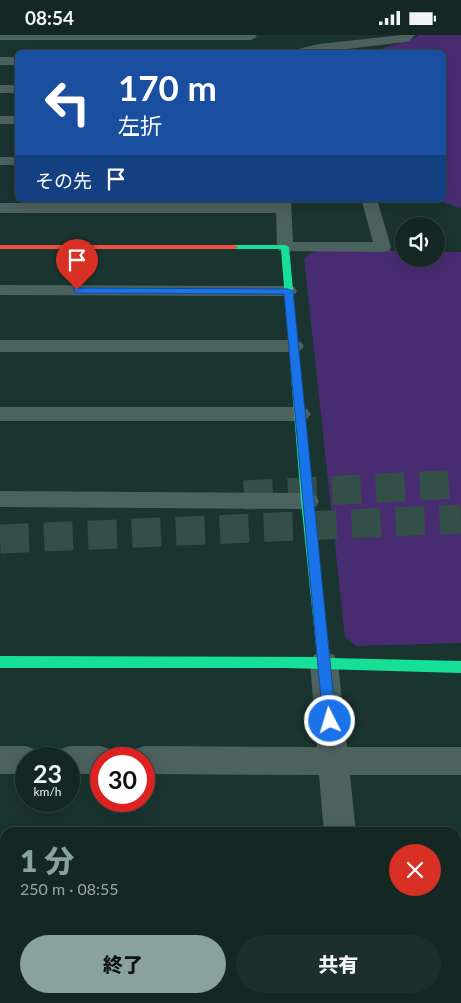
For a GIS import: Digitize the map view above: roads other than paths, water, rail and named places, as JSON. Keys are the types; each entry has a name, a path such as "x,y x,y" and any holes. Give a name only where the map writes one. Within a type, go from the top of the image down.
{"street":[{"path":"316,35 319,48"},
{"path":"311,50 405,39 409,35"},
{"path":"0,37 252,39"},
{"path":"0,61 15,61"},
{"path":"0,89 15,89"},
{"path":"0,120 15,120"},
{"path":"0,161 15,161"},
{"path":"0,247 383,247 371,202"},
{"path":"0,208 283,204 288,291 339,827"},
{"path":"0,290 288,291"},
{"path":"0,346 294,346"},
{"path":"0,414 300,414"},
{"path":"0,499 308,501"},
{"path":"0,662 324,663 461,667"},
{"path":"0,760 15,760"},
{"path":"155,760 461,761"}],"tunnel":[{"path":"244,495 461,484"},
{"path":"0,539 461,519"}]}
